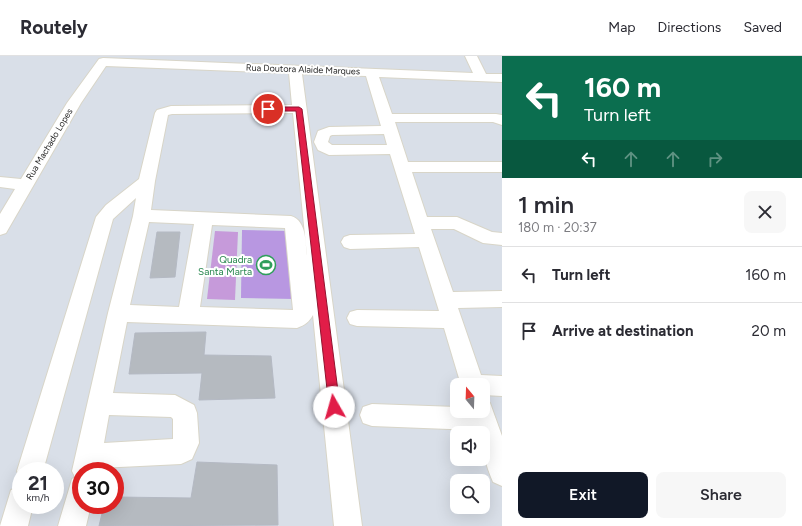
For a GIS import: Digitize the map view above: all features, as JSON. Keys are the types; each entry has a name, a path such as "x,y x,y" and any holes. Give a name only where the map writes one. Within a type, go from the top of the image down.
{"street":[{"path":"471,56 481,77"},
{"name":"Rua Doutora Alaide Marques","path":"104,62 502,78"},
{"name":"Rua Machado Lopes","path":"0,229 24,185 74,103 104,62"},
{"path":"295,69 348,526"},
{"path":"371,72 471,378"},
{"path":"87,462 118,313 142,216 147,181 163,111 299,109"},
{"path":"397,149 329,150 323,147 321,142 325,132 346,131 389,124 496,118 502,121"},
{"path":"346,131 350,150"},
{"path":"403,167 502,167"},
{"path":"33,462 105,217 112,209 147,181"},
{"path":"0,182 24,185"},
{"path":"118,313 289,319 297,319 303,314 304,305 292,223 288,221 142,216"},
{"path":"188,316 204,218"},
{"path":"350,242 423,231 457,223 489,238 502,239"},
{"path":"445,300 502,299"},
{"path":"357,318 452,320"},
{"path":"490,386 502,386"},
{"path":"95,462 181,451 186,443 185,413 175,406 100,404"},
{"path":"372,415 450,415"},
{"path":"483,418 502,473"},
{"path":"14,526 17,514"},
{"path":"72,526 75,514"}],"shaded area":[{"name":"Quadra Santa Marta","path":"242,230 289,231 294,299 241,298"},
{"path":"215,231 238,232 235,300 207,299"}],"building":[{"path":"157,232 180,232 175,277 150,278"},
{"path":"206,332 204,355 271,356 275,398 199,400 202,373 129,374 135,333"},
{"path":"197,462 277,465 278,525 99,526 102,514 124,514 124,497 191,498"}],"place":[{"name":"Quadra Santa Marta","path":"266,265"}],"route":[{"path":"268,109 299,109 334,407"}]}
